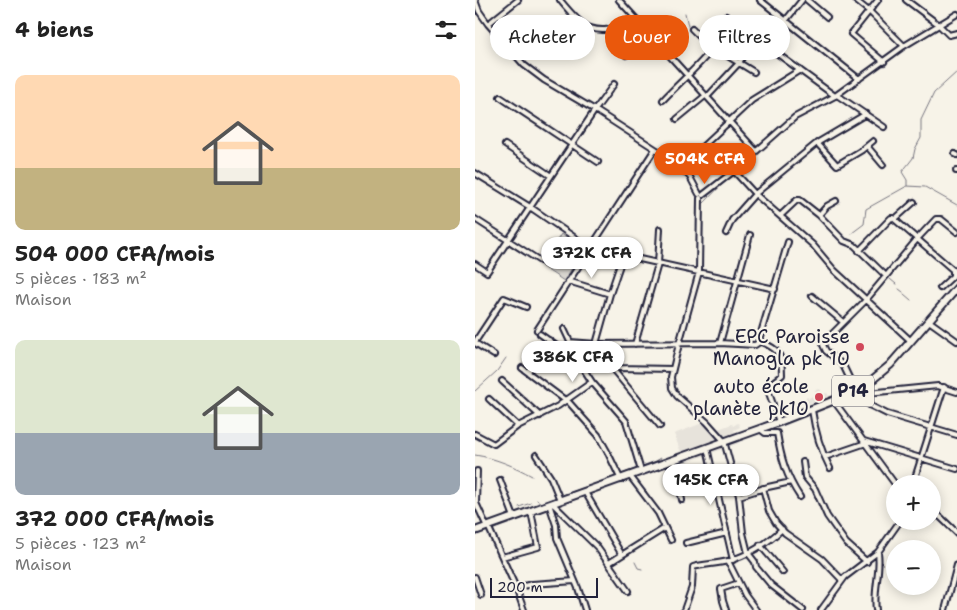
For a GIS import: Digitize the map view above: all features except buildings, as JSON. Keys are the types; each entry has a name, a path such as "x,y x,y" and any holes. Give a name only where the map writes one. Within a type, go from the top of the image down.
{"main road":[{"name":"P14","path":"475,531 621,480 856,393 885,370 957,288"}],"street":[{"path":"475,0 477,7 488,24 514,54 534,73 678,164 690,177 701,196 699,272 679,344 671,383 674,392 707,422 724,441 739,496 743,532 749,553 756,567 767,581 803,610"},
{"path":"488,24 518,0"},
{"path":"560,0 578,22 590,29 605,30"},
{"path":"619,0 633,15"},
{"path":"760,0 779,15"},
{"path":"789,15 802,0"},
{"path":"807,0 827,17"},
{"path":"855,0 904,46"},
{"path":"878,0 851,34 884,62"},
{"path":"906,0 938,24 949,35 957,33"},
{"path":"475,13 477,7"},
{"path":"701,196 734,172 795,117 836,95 904,46 957,14"},
{"path":"790,24 859,79"},
{"path":"692,29 699,36"},
{"path":"674,60 756,151"},
{"path":"663,100 704,60"},
{"path":"732,60 754,72"},
{"path":"677,119 706,96 741,60"},
{"path":"786,60 884,127"},
{"path":"678,164 692,156 752,100 800,70"},
{"path":"475,264 487,272 614,84"},
{"path":"500,97 598,162"},
{"path":"726,233 732,220 755,194 817,143 866,114"},
{"path":"817,143 837,165 873,141"},
{"path":"505,145 551,176"},
{"path":"867,146 883,165"},
{"path":"641,471 626,421 591,382 579,362 538,332 568,281 655,149"},
{"path":"734,172 755,194 813,245 834,270 911,342"},
{"path":"475,173 530,207 590,248 775,289"},
{"path":"781,216 799,200 819,215 843,241 854,245 886,276"},
{"path":"819,215 827,206 836,201"},
{"path":"895,220 913,202"},
{"path":"859,251 891,218 918,238 954,272 953,276 941,288"},
{"path":"957,232 938,218 918,238 866,300 823,345 826,351 843,365 856,393 871,406 887,414 957,435"},
{"path":"475,219 540,261"},
{"path":"635,344 657,264 660,229"},
{"path":"721,343 750,235"},
{"path":"570,342 596,344 721,343 755,345 759,341 788,242"},
{"path":"596,344 609,294 623,256"},
{"path":"568,281 609,294"},
{"path":"813,296 843,322"},
{"path":"494,355 475,343 504,298 526,308"},
{"path":"929,321 957,341"},
{"path":"564,329 579,362"},
{"path":"528,372 549,340"},
{"path":"759,341 775,348 781,358 783,375 769,385 768,390 779,422"},
{"path":"584,368 609,365 618,368 673,369"},
{"path":"609,365 660,426"},
{"path":"522,368 566,400 598,435 621,480"},
{"path":"502,381 540,416"},
{"path":"475,434 492,444 518,426 558,406 591,382"},
{"path":"856,393 938,386 957,392"},
{"path":"916,475 944,387"},
{"path":"489,399 518,426"},
{"path":"834,401 889,475"},
{"path":"812,410 815,429 830,468"},
{"path":"760,429 765,433 777,433 782,463 791,482 801,496"},
{"path":"825,457 865,442 957,469"},
{"path":"707,448 733,560"},
{"path":"535,456 551,478 560,500"},
{"path":"674,460 682,500"},
{"path":"803,462 805,477 815,490 827,516 846,543 867,562"},
{"path":"477,472 476,502 516,588 523,610"},
{"path":"630,476 658,514 671,540"},
{"path":"500,480 515,517"},
{"path":"739,496 791,482"},
{"path":"763,488 769,512 782,529 822,559 843,580"},
{"path":"585,492 622,555"},
{"path":"550,504 597,547 617,578 628,591"},
{"path":"550,504 556,525 557,538 585,610"},
{"path":"502,557 538,546 531,511"},
{"path":"941,518 957,533"},
{"path":"609,563 665,528"},
{"path":"684,610 692,587 693,567 733,560 749,553 775,536 782,529"},
{"path":"821,610 843,580 878,552 894,530"},
{"path":"687,543 727,533"},
{"path":"760,545 783,572"},
{"path":"876,610 875,595 879,565 878,552"},
{"path":"728,562 756,610"},
{"path":"945,610 957,564"},
{"path":"475,577 481,595"},
{"path":"516,588 532,584 575,581"},
{"path":"726,610 721,596 721,589 739,583"}],"shaded area":[{"path":"561,234 584,249 564,281 541,266"},
{"name":"auto école planète pk10","path":"820,389 822,395 827,393 829,396 807,404 805,398 808,397 809,401 809,398 816,394 815,390"},
{"path":"705,422 713,431 738,423 740,427 734,430 739,443 685,463 674,434"}],"waterway":[{"path":"689,28 695,35"},
{"path":"907,186 907,180 902,172 913,158 921,138 921,120 934,93 957,72"},
{"path":"697,100 703,95"},
{"path":"504,96 513,102"},
{"path":"704,203 728,178"},
{"path":"852,233 864,224 866,209 907,186 925,187 957,205"},
{"path":"890,279 896,284"},
{"path":"899,289 903,292"},
{"path":"904,294 911,300"},
{"path":"475,391 497,371 506,358"},
{"path":"863,382 878,370"},
{"path":"669,373 670,385"},
{"path":"475,455 504,463 532,476"},
{"path":"642,466 661,458"},
{"path":"621,474 638,468"},
{"path":"560,496 617,476"},
{"path":"537,500 541,503 555,498"},
{"path":"519,507 531,503"},
{"path":"487,523 511,514"},
{"path":"475,527 479,526"},
{"path":"493,531 495,527"},
{"path":"635,562 638,568 642,569"}],"place":[{"name":"EPC Paroisse Manogla pk 10","path":"860,347"},
{"name":"auto école planète pk10","path":"819,397"}]}
